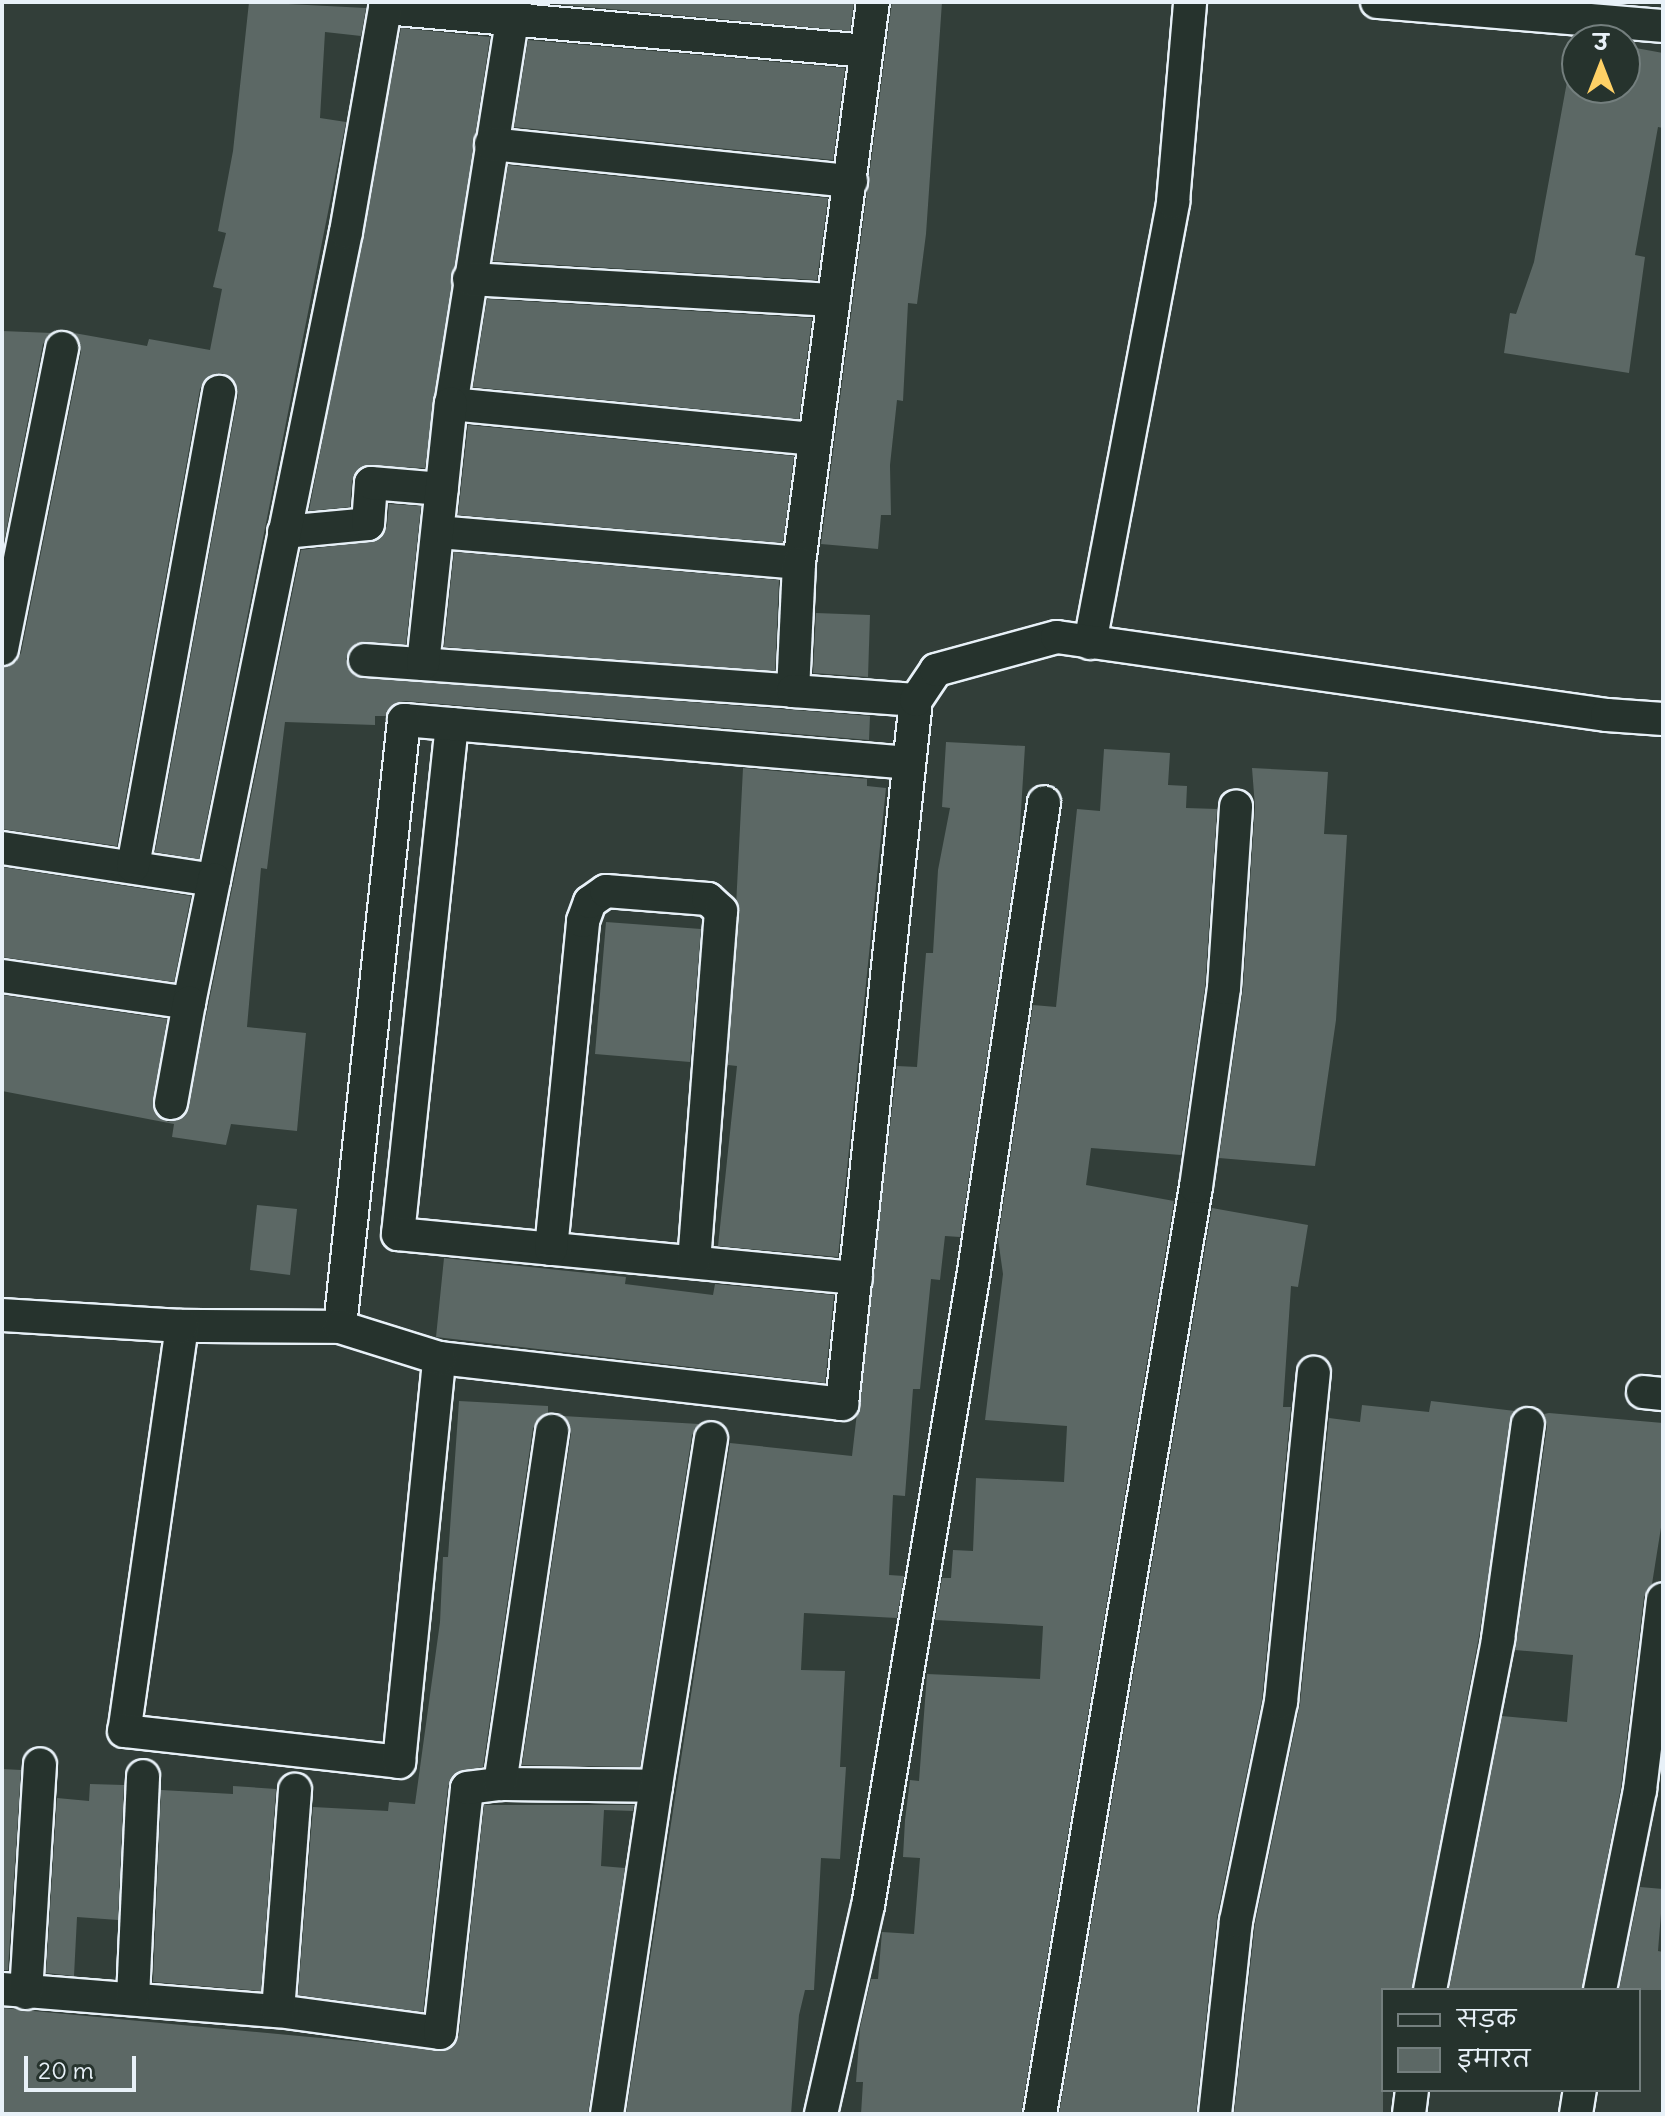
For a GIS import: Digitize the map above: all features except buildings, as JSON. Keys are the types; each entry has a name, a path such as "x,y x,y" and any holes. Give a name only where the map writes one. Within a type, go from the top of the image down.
{"street":[{"path":"793,691 799,563 812,439 827,369 864,51 873,2"},
{"path":"1090,643 1173,202 1190,2"},
{"path":"1377,2 1663,26"},
{"path":"171,1103 386,5 514,12 864,51"},
{"path":"423,664 451,404 514,12"},
{"path":"491,144 851,181"},
{"path":"469,279 833,300"},
{"path":"2,649 62,348"},
{"path":"133,866 219,392"},
{"path":"451,404 812,439"},
{"path":"284,532 368,524 371,483 442,489"},
{"path":"438,532 799,563"},
{"path":"2,1315 182,1326 340,1327 439,1358 842,1404 916,700 936,670 1057,637 1663,719"},
{"path":"365,660 916,700"},
{"path":"340,1327 404,720 909,763"},
{"path":"398,1234 452,724"},
{"path":"821,2114 868,1906 973,1278 1044,802"},
{"path":"1040,2114 1194,1202 1224,988 1236,806"},
{"path":"2,848 214,880"},
{"path":"551,1249 583,921 590,902 606,891 708,899 721,911 694,1262"},
{"path":"2,976 189,1003"},
{"path":"350,1229 856,1278"},
{"path":"182,1326 124,1731 399,1762 439,1358"},
{"path":"1215,2114 1236,1921 1286,1671 1314,1373"},
{"path":"1430,1988 1498,1639 1528,1424"},
{"path":"500,1784 552,1431"},
{"path":"607,2114 711,1438"},
{"path":"1600,1988 1640,1790 1663,1599"},
{"path":"40,1764 14,1991 278,2011 440,2033 467,1788 500,1784 656,1786"},
{"path":"133,1998 143,1776"},
{"path":"278,2011 295,1790"},
{"path":"1409,2114 1412,2092"},
{"path":"1576,2114 1580,2092"}]}
